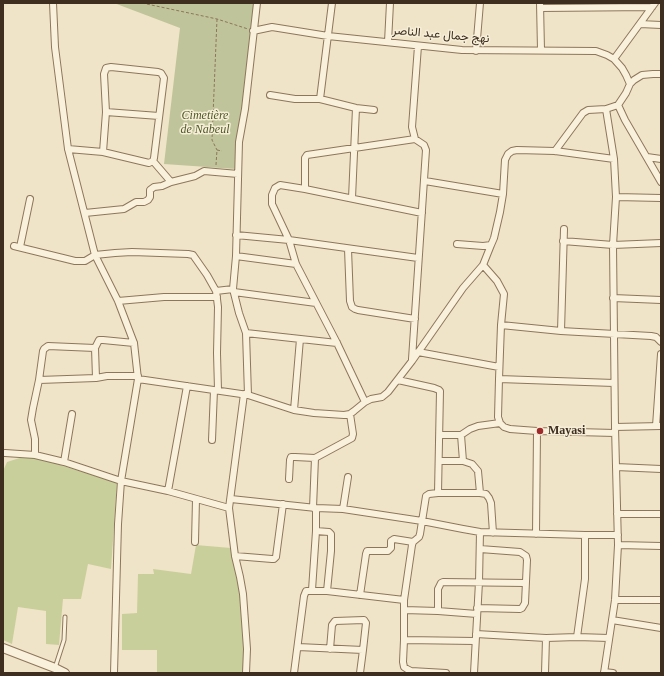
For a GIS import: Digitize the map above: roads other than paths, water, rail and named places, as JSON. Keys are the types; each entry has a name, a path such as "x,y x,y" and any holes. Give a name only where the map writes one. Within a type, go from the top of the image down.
{"street":[{"path":"52,3 55,47 68,148 95,255 118,301 134,343 138,378 121,481 118,524 114,673"},
{"path":"246,673 247,649 244,606 240,577 235,556 229,508 246,394 246,333 239,313 234,290 239,142 245,109 257,3"},
{"path":"320,99 332,3"},
{"path":"388,42 390,3"},
{"path":"476,51 480,3"},
{"path":"540,50 540,6 653,5"},
{"path":"614,59 653,5"},
{"path":"640,24 661,25"},
{"name":"نهج جمال عبد الناصر","path":"253,30 272,28 328,36 476,51 596,51 614,59 622,68 630,84"},
{"path":"412,361 426,150 424,145 415,139 412,127 418,46"},
{"path":"103,152 106,112 104,71 106,68 111,67 158,72 161,73 164,78 153,161"},
{"path":"555,151 583,113 588,110 606,109 618,105 626,94 630,84 634,80 642,75 661,74"},
{"path":"270,95 294,99 320,99 356,108 374,110"},
{"path":"618,105 625,120 661,182"},
{"path":"352,198 356,108"},
{"path":"606,109 614,159 616,197 613,245 613,298 618,545 615,600 604,672 613,673"},
{"path":"106,112 159,116"},
{"path":"305,189 305,158 307,155 415,139"},
{"path":"68,148 103,152 150,163 153,161"},
{"path":"39,380 96,378 107,376 138,378 246,394 294,410 314,413 350,414 365,402 385,395 412,361 463,288 483,265 497,228 505,160 508,154 512,151 518,150 555,151 614,159"},
{"path":"647,157 661,159"},
{"path":"153,161 171,182"},
{"path":"84,213 124,209 136,202 144,202 148,200 150,197 150,190 154,187 162,186 204,172 238,174"},
{"path":"425,181 502,194"},
{"path":"365,402 337,343 296,264 289,240 272,204 272,195 275,188 280,185 422,213"},
{"path":"616,197 661,198"},
{"path":"30,199 17,247 75,261 85,261 95,255 115,252 150,252 191,254 199,262 216,294 218,307 216,390 212,440"},
{"path":"560,331 564,229"},
{"path":"236,235 289,240 418,258"},
{"path":"563,241 613,245 661,243"},
{"path":"457,244 483,246 491,245"},
{"path":"348,249 350,301 352,307 358,310 415,319"},
{"path":"236,256 296,264"},
{"path":"483,265 497,281 504,294 499,367 498,417 500,424"},
{"path":"118,301 216,294 234,290 316,303"},
{"path":"613,298 661,300"},
{"path":"501,325 560,331 651,336 656,337 661,342"},
{"path":"246,333 337,343"},
{"path":"294,410 300,339"},
{"path":"96,378 95,348 99,340 134,343"},
{"path":"35,455 35,439 31,420 43,352 48,346 95,348"},
{"path":"418,352 499,367"},
{"path":"440,434 461,435 478,426 500,424 510,429 537,431 615,430 659,426 661,354"},
{"path":"499,378 614,383"},
{"path":"398,380 434,388 440,391 438,493"},
{"path":"168,491 187,386"},
{"path":"64,462 72,414"},
{"path":"289,479 291,457 315,458 352,438 353,434 350,414"},
{"path":"536,534 537,431"},
{"path":"461,435 463,461"},
{"path":"5,453 35,455 64,462 121,481 168,491 229,508"},
{"path":"312,590 316,531 315,458"},
{"path":"439,461 463,461 472,464 478,471 480,493"},
{"path":"616,467 661,468"},
{"path":"343,510 348,477"},
{"path":"446,673 411,671 404,667 403,662 404,600 413,542 419,537 426,496 429,494 438,493 486,494 491,502 493,533"},
{"path":"195,542 196,499"},
{"path":"231,499 343,510 422,521 480,532 585,535 618,534"},
{"path":"235,556 272,559 276,557 283,504"},
{"path":"617,514 661,514"},
{"path":"316,531 329,532 331,534 327,591"},
{"path":"474,673 480,532"},
{"path":"577,637 585,579 585,535"},
{"path":"360,595 366,554 368,551 388,551 391,548 391,541 394,539 413,542"},
{"path":"618,545 661,546"},
{"path":"404,610 477,611 520,609 524,606 528,560 526,556 520,552 480,549"},
{"path":"438,611 438,589 443,582 525,583"},
{"path":"294,673 304,593 306,591 327,591 404,600"},
{"path":"615,600 661,600"},
{"path":"330,649 333,622 364,620 366,623 360,673"},
{"path":"612,620 661,628"},
{"path":"404,640 577,637 609,638"},
{"path":"545,673 546,638"},
{"path":"298,647 363,650"},
{"path":"3,648 55,668 64,673"}],"lane":[{"path":"55,668 64,640 65,617"}],"place":[{"name":"Mayasi","path":"540,431"}],"park label":[{"name":"Cimetière de Nabeul","path":"205,123"}]}
